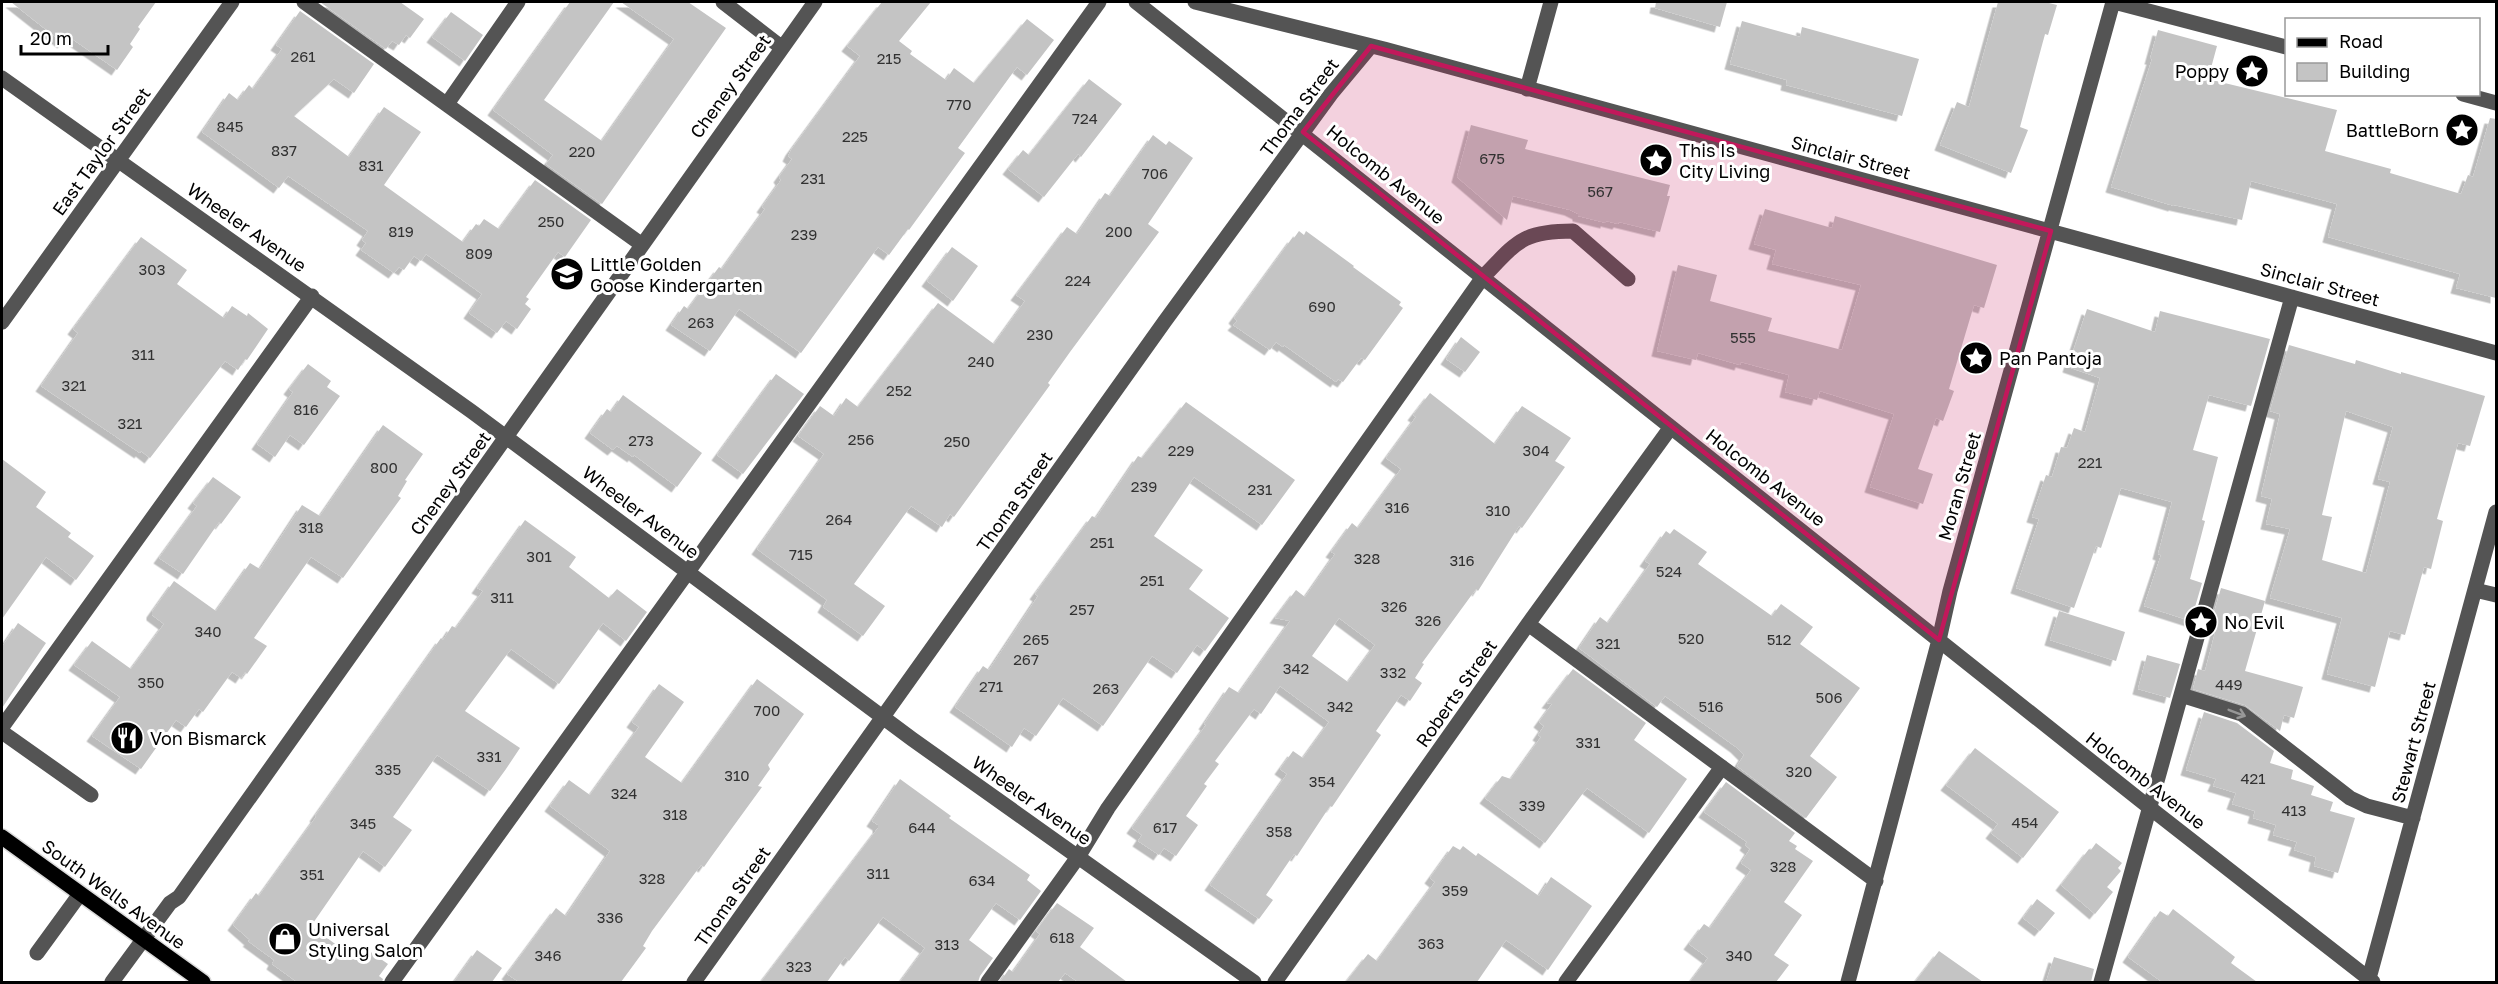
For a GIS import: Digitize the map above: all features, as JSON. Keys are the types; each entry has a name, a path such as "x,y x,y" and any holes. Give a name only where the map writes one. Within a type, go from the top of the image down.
{"main road":[{"name":"South Wells Avenue","path":"2,837 203,982"}],"street":[{"name":"East Taylor Street","path":"2,322 232,2"},
{"path":"304,2 641,244"},
{"path":"447,104 518,2"},
{"path":"723,2 781,47"},
{"name":"Cheney Street","path":"112,982 170,903 179,897 814,2"},
{"path":"392,982 1099,2"},
{"name":"Holcomb Avenue","path":"1136,2 1303,132 2370,981"},
{"name":"Sinclair Street","path":"1195,2 1371,46 2496,352"},
{"path":"1527,89 1551,2"},
{"path":"2114,2 2285,47"},
{"name":"Moran Street","path":"1848,982 1952,583 2114,2"},
{"name":"Thoma Street","path":"694,982 1303,132 1371,46"},
{"name":"Wheeler Avenue","path":"2,78 118,162 312,296 507,437 884,717 1254,982"},
{"path":"2470,96 2496,103"},
{"path":"988,982 1078,857 1108,808 1484,277 1519,240 1549,231 1573,231 1628,279"},
{"path":"2,727 312,296"},
{"path":"2101,982 2292,297"},
{"name":"Roberts Street","path":"1275,982 1528,624 1671,427"},
{"name":"Stewart Street","path":"2370,981 2496,512"},
{"path":"2475,590 2496,595"},
{"path":"1528,624 1876,881"},
{"path":"2181,695 2242,714 2257,723 2350,798 2367,806 2413,818"},
{"path":"2,732 91,795"},
{"path":"1566,982 1722,767"},
{"path":"37,953 80,894"}],"highlighted area":[{"path":"1371,46 2051,231 1939,640 1303,132"}],"building":[{"path":"11,2 156,2 138,27 140,29 130,44 133,47 117,70 68,36 63,43"},
{"path":"320,2 400,2 424,19 410,38 406,35 399,45 392,41 386,49"},
{"path":"570,2 614,2 544,100 602,141 674,39 621,2 688,2 726,28 602,204 546,164 553,155 493,110"},
{"path":"882,2 931,2 899,41 912,51 910,54 946,80 954,68 974,83 1027,19 1054,40 1027,75 1017,67 958,148 965,153 909,230 889,255 878,247 801,353 739,309 710,351 671,325 684,306 688,309 719,267 722,269 765,209 762,207 781,180 779,177 792,159 788,156 791,150 860,56 847,46"},
{"path":"1656,2 1727,2 1720,27 1655,8"},
{"path":"1998,2 2045,2 2057,5 2048,35 2045,34 2020,127 2028,130 2011,173 1940,145 1957,102 1969,107"},
{"path":"300,11 374,64 354,93 334,79 294,116 349,157 384,107 421,132 384,185 463,242 476,224 479,226 484,219 499,229 535,180 591,220 565,257 558,252 526,297 529,299 525,304 531,309 517,329 506,321 497,333 469,313 482,294 426,254 421,261 414,256 404,270 399,267 394,273 361,250 366,243 362,240 368,231 288,176 279,188 202,132 229,93 238,100 249,85 253,89 282,49 276,45"},
{"path":"451,12 483,35 465,61 432,37"},
{"path":"1742,21 1800,37 1802,27 1919,59 1902,116 1786,85 1787,80 1730,64"},
{"path":"2158,30 2217,46 2208,79 2337,110 2325,151 2391,169 2390,173 2461,194 2468,175 2473,177 2490,118 2496,119 2496,298 2456,288 2460,274 2328,237 2337,204 2251,181 2242,220 2174,206 2111,187 2152,59 2150,59"},
{"path":"1089,79 1122,104 1081,157 1078,154 1044,197 1008,169 1023,150 1029,155"},
{"path":"1471,125 1528,140 1525,149 1670,185 1667,196 1670,196 1660,232 1619,222 1618,224 1606,221 1606,223 1578,216 1570,210 1513,196 1507,220 1457,177"},
{"path":"1153,135 1166,145 1169,141 1193,158 1148,224 1159,232 1070,352 1048,383 1050,385 954,517 950,514 942,527 911,506 854,584 885,606 863,636 823,607 827,600 757,549 824,454 798,436 820,406 834,416 846,398 858,407 938,303 994,344 1025,301 1016,295 1067,227 1077,234 1105,193 1110,196"},
{"path":"1765,209 1832,228 1835,216 1997,265 1984,308 1974,305 1949,389 1954,391 1943,421 1936,418 1918,469 1933,474 1923,504 1870,487 1894,414 1820,391 1817,400 1785,392 1789,375 1741,362 1740,365 1698,353 1696,360 1657,351 1678,265 1717,275 1710,301 1772,318 1768,331 1842,350 1861,285 1772,264 1776,250 1754,244"},
{"path":"1299,231 1304,235 1306,231 1354,266 1401,302 1399,305 1403,308 1365,360 1361,358 1343,382 1338,379 1336,382 1284,345 1283,347 1276,342 1270,350 1233,325 1237,321 1234,318"},
{"path":"141,237 187,270 177,284 224,318 232,306 247,316 248,313 268,329 238,370 225,361 150,458 41,386 78,333 73,329"},
{"path":"952,247 978,266 953,301 927,281"},
{"path":"2087,309 2155,332 2160,311 2270,339 2251,406 2209,395 2193,450 2218,457 2190,579 2202,583 2191,621 2144,606 2161,555 2158,554 2172,502 2121,488 2101,548 2096,546 2074,608 2016,588 2039,519 2032,517 2046,475 2052,477 2061,447 2067,448 2074,428 2085,432 2100,378 2068,367"},
{"path":"1461,337 1480,352 1465,372 1446,359"},
{"path":"2289,345 2355,364 2356,360 2485,396 2470,446 2458,443 2437,519 2443,521 2431,569 2424,567 2405,635 2390,631 2375,687 2327,674 2342,618 2270,598 2290,529 2266,524 2272,499 2261,496 2280,414 2270,411","holes":["2346,411 2393,427 2378,479 2390,482 2366,573 2322,560 2332,517 2322,515"]},
{"path":"308,364 331,381 327,387 340,396 304,445 290,435 275,457 257,444 293,392 289,389"},
{"path":"776,374 804,394 743,474 717,455"},
{"path":"1430,393 1495,444 1522,406 1571,438 1555,461 1565,467 1522,528 1519,526 1478,591 1476,589 1422,663 1424,664 1415,678 1422,683 1410,701 1401,695 1376,731 1381,735 1297,856 1294,854 1266,895 1273,900 1259,919 1210,885 1287,774 1280,769 1293,751 1303,758 1329,722 1280,686 1261,714 1254,709 1215,761 1219,764 1204,784 1207,786 1186,816 1198,825 1176,856 1164,848 1159,855 1138,841 1142,835 1132,828 1206,725 1204,724 1229,687 1239,693 1290,621 1275,618 1296,590 1305,597 1335,554 1331,552 1352,523 1358,528 1401,469 1386,458 1416,417 1413,415","holes":["1339,618 1375,645 1348,682 1312,656"]},
{"path":"623,395 702,453 677,487 634,455 633,457 617,446 613,450 590,433 607,409 611,412"},
{"path":"1186,402 1295,480 1262,525 1194,477 1154,536 1203,570 1189,589 1229,618 1205,651 1197,645 1177,673 1152,656 1103,726 1063,698 1036,736 1024,728 1012,747 955,707 983,666 989,670 1038,596 1035,594 1092,516 1096,518 1138,456 1142,458"},
{"path":"383,425 423,454 405,480 407,481 398,496 401,498 343,578 311,557 254,638 267,646 247,674 245,672 241,678 232,672 203,712 199,709 186,727 176,720 141,769 92,736 120,697 74,665 92,641 131,669 164,624 152,615 152,612 174,581 216,611 250,563 260,569 302,505 320,516"},
{"path":"2,459 46,492 36,507 71,533 68,537 94,556 76,580 46,557 2,619"},
{"path":"213,477 241,497 221,524 219,522 183,574 159,558 197,506 193,503"},
{"path":"525,520 576,557 569,567 609,598 617,589 647,612 626,641 603,623 559,684 511,649 465,711 520,748 506,769 490,791 437,755 393,817 412,830 385,867 363,851 311,926 354,958 362,946 388,964 379,976 383,979 382,982 297,982 272,964 274,960 248,941 250,940 233,925 256,893 259,896 441,638 443,640 452,626 456,628 483,591 477,588"},
{"path":"1674,529 1707,552 1698,564 1772,616 1781,604 1813,627 1800,644 1860,688 1810,756 1837,777 1806,818 1737,766 1744,755 1736,747 1665,696 1657,707 1579,648 1600,617 1608,623 1650,564 1645,561 1666,531 1670,534"},
{"path":"2221,588 2265,601 2245,671 2303,687 2294,718 2284,715 2280,731 2245,705 2193,689 2198,669 2205,671 2216,629 2210,627"},
{"path":"2059,611 2125,632 2116,661 2050,640"},
{"path":"18,623 46,643 2,708 2,647"},
{"path":"2147,655 2180,664 2170,698 2138,689"},
{"path":"1573,669 1646,723 1634,740 1687,779 1649,833 1587,788 1545,843 1485,798 1502,776 1511,779 1541,737 1538,735 1544,726 1539,722 1552,704 1547,703"},
{"path":"757,679 804,714 768,765 770,769 758,786 762,787 704,867 701,865 652,931 643,946 646,948 621,982 519,982 507,974 556,908 566,916 610,851 550,806 569,780 590,795 639,727 632,722 659,684 684,702 645,757 682,783"},
{"path":"2204,712 2237,723 2274,751 2270,763 2293,770 2291,779 2314,786 2311,795 2333,802 2330,811 2355,818 2338,873 2314,866 2316,857 2294,850 2297,842 2273,835 2276,825 2253,818 2255,811 2232,804 2236,793 2213,786 2216,779 2186,770"},
{"path":"1975,748 2059,812 2023,858 1991,833 1998,824 1946,785"},
{"path":"900,779 951,816 949,818 1030,875 1027,880 1041,891 1020,920 996,903 969,940 993,958 978,982 900,982 925,948 883,917 849,961 845,957 827,982 761,982 878,828 878,825 872,821"},
{"path":"1726,782 1795,833 1789,841 1797,846 1795,849 1813,861 1784,902 1802,915 1774,955 1789,965 1776,982 1690,982 1708,958 1689,944 1704,924 1710,928 1751,870 1741,863 1750,849 1745,845 1747,842 1704,812"},
{"path":"2096,843 2122,863 2118,868 2121,871 2107,887 2113,892 2095,914 2061,885"},
{"path":"1453,846 1460,850 1463,846 1476,856 1478,853 1539,896 1551,877 1592,906 1548,970 1506,940 1477,982 1346,982 1368,954 1377,961 1435,882 1430,878"},
{"path":"2037,899 2055,913 2040,931 2023,918"},
{"path":"1057,903 1094,928 1080,947 1127,982 1078,982 1065,973 1058,982 1000,982 1009,969 1013,972 1040,934 1036,931"},
{"path":"2173,909 2235,957 2231,963 2257,982 2162,982 2128,957 2160,911 2168,916"},
{"path":"477,950 502,968 492,982 454,982"},
{"path":"1939,951 1983,982 1915,982"},
{"path":"2054,957 2094,969 2091,982 2046,982"}],"place":[{"name":"Poppy","path":"2252,71"},
{"name":"BattleBorn","path":"2462,130"},
{"name":"This Is City Living","path":"1656,160"},
{"name":"Little Golden Goose Kindergarten","path":"567,274"},
{"name":"Pan Pantoja","path":"1976,358"},
{"name":"No Evil","path":"2201,622"},
{"name":"Von Bismarck","path":"127,738"},
{"name":"Universal Styling Salon","path":"285,939"}]}
